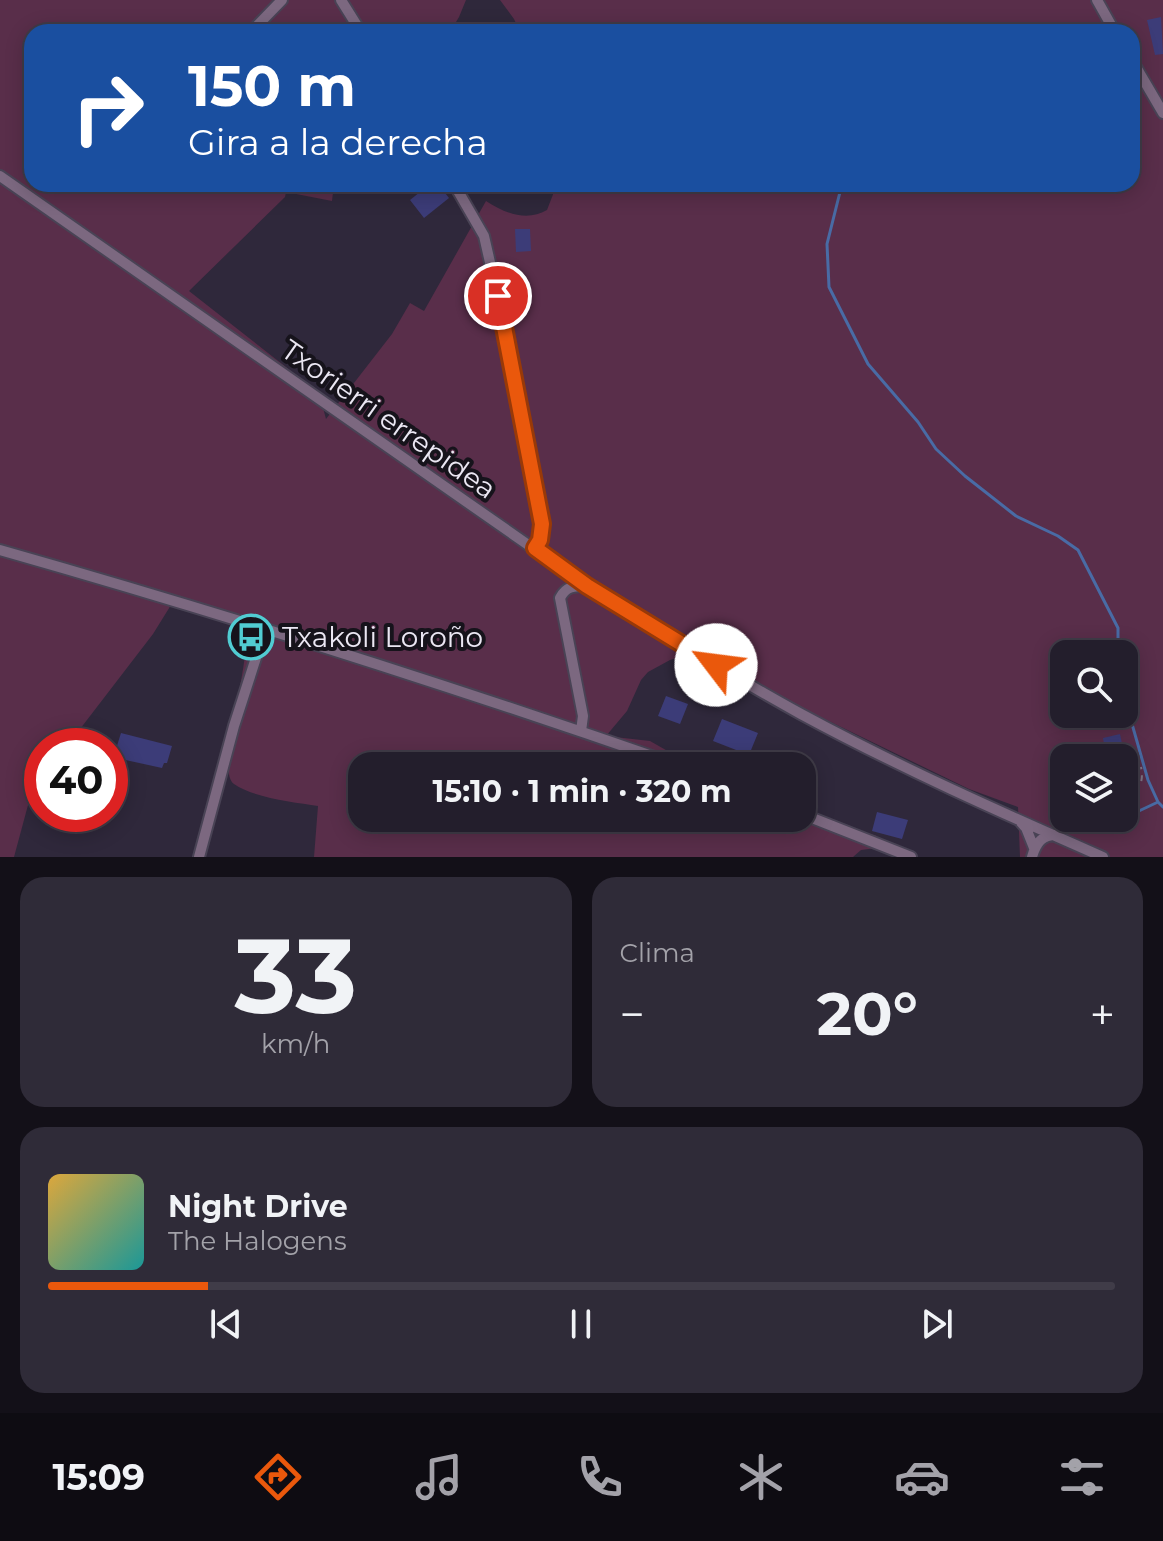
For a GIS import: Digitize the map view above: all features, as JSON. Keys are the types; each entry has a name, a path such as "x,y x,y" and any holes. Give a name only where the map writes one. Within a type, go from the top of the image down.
{"street":[{"path":"259,24 282,0"},
{"path":"341,0 356,24"},
{"path":"1097,0 1110,24"},
{"path":"1140,74 1163,113"},
{"name":"Txorierri errepidea","path":"0,176 587,586 690,650 804,715 1059,836 1079,849 1103,857"},
{"path":"459,192 484,236 504,324 542,524 540,540 535,548"},
{"path":"0,550 265,630 641,752"},
{"path":"581,731 583,716 560,598 564,590 587,586"},
{"path":"199,857 234,726 265,630"},
{"path":"1017,818 1026,828 1033,855"},
{"path":"816,820 911,857"},
{"path":"1033,855 1045,837 1059,836"}],"path":[{"path":"1138,790 1143,776 1141,767"}],"shaded area":[{"path":"0,0 466,0 455,24 24,24 24,192 286,192 285,197 189,291 319,393 326,419 392,334 410,303 424,311 486,201 524,216 547,210 554,192 1140,192 1140,24 516,24 500,0 1163,0 1163,857 1020,857 1018,807 969,789 773,694 701,651 670,660 648,672 627,711 606,736 650,741 669,752 348,752 348,832 816,832 816,820 877,836 877,848 861,850 853,857 314,857 318,806 252,793 234,784 229,775 228,758 244,664 245,628 171,605 153,634 81,728 24,728 24,820 14,857 0,857"},
{"path":"286,192 333,192 332,201"}],"building":[{"path":"1161,17 1163,54 1155,55 1147,20"},
{"path":"420,192 444,192 449,198 424,218 410,200"},
{"path":"515,229 530,229 531,251 516,252"},
{"path":"666,696 688,704 680,724 658,716"},
{"path":"722,719 758,733 750,752 741,752 713,741"},
{"path":"1120,734 1122,744 1104,744 1103,738"},
{"path":"128,735 172,746 167,763 162,768 128,761"},
{"path":"877,812 908,820 902,839 872,831"}],"waterway":[{"path":"840,192 827,244 829,287 868,364 918,422 936,449 965,476 1016,516 1058,536 1078,550 1118,628 1118,640"},
{"path":"1133,728 1148,780 1158,802"},
{"path":"1138,811 1158,802 1163,807"}],"place":[{"name":"Txakoli Loroño","path":"251,637"}],"route":[{"path":"498,296 542,524 540,540 535,548 587,586 716,665"}]}
